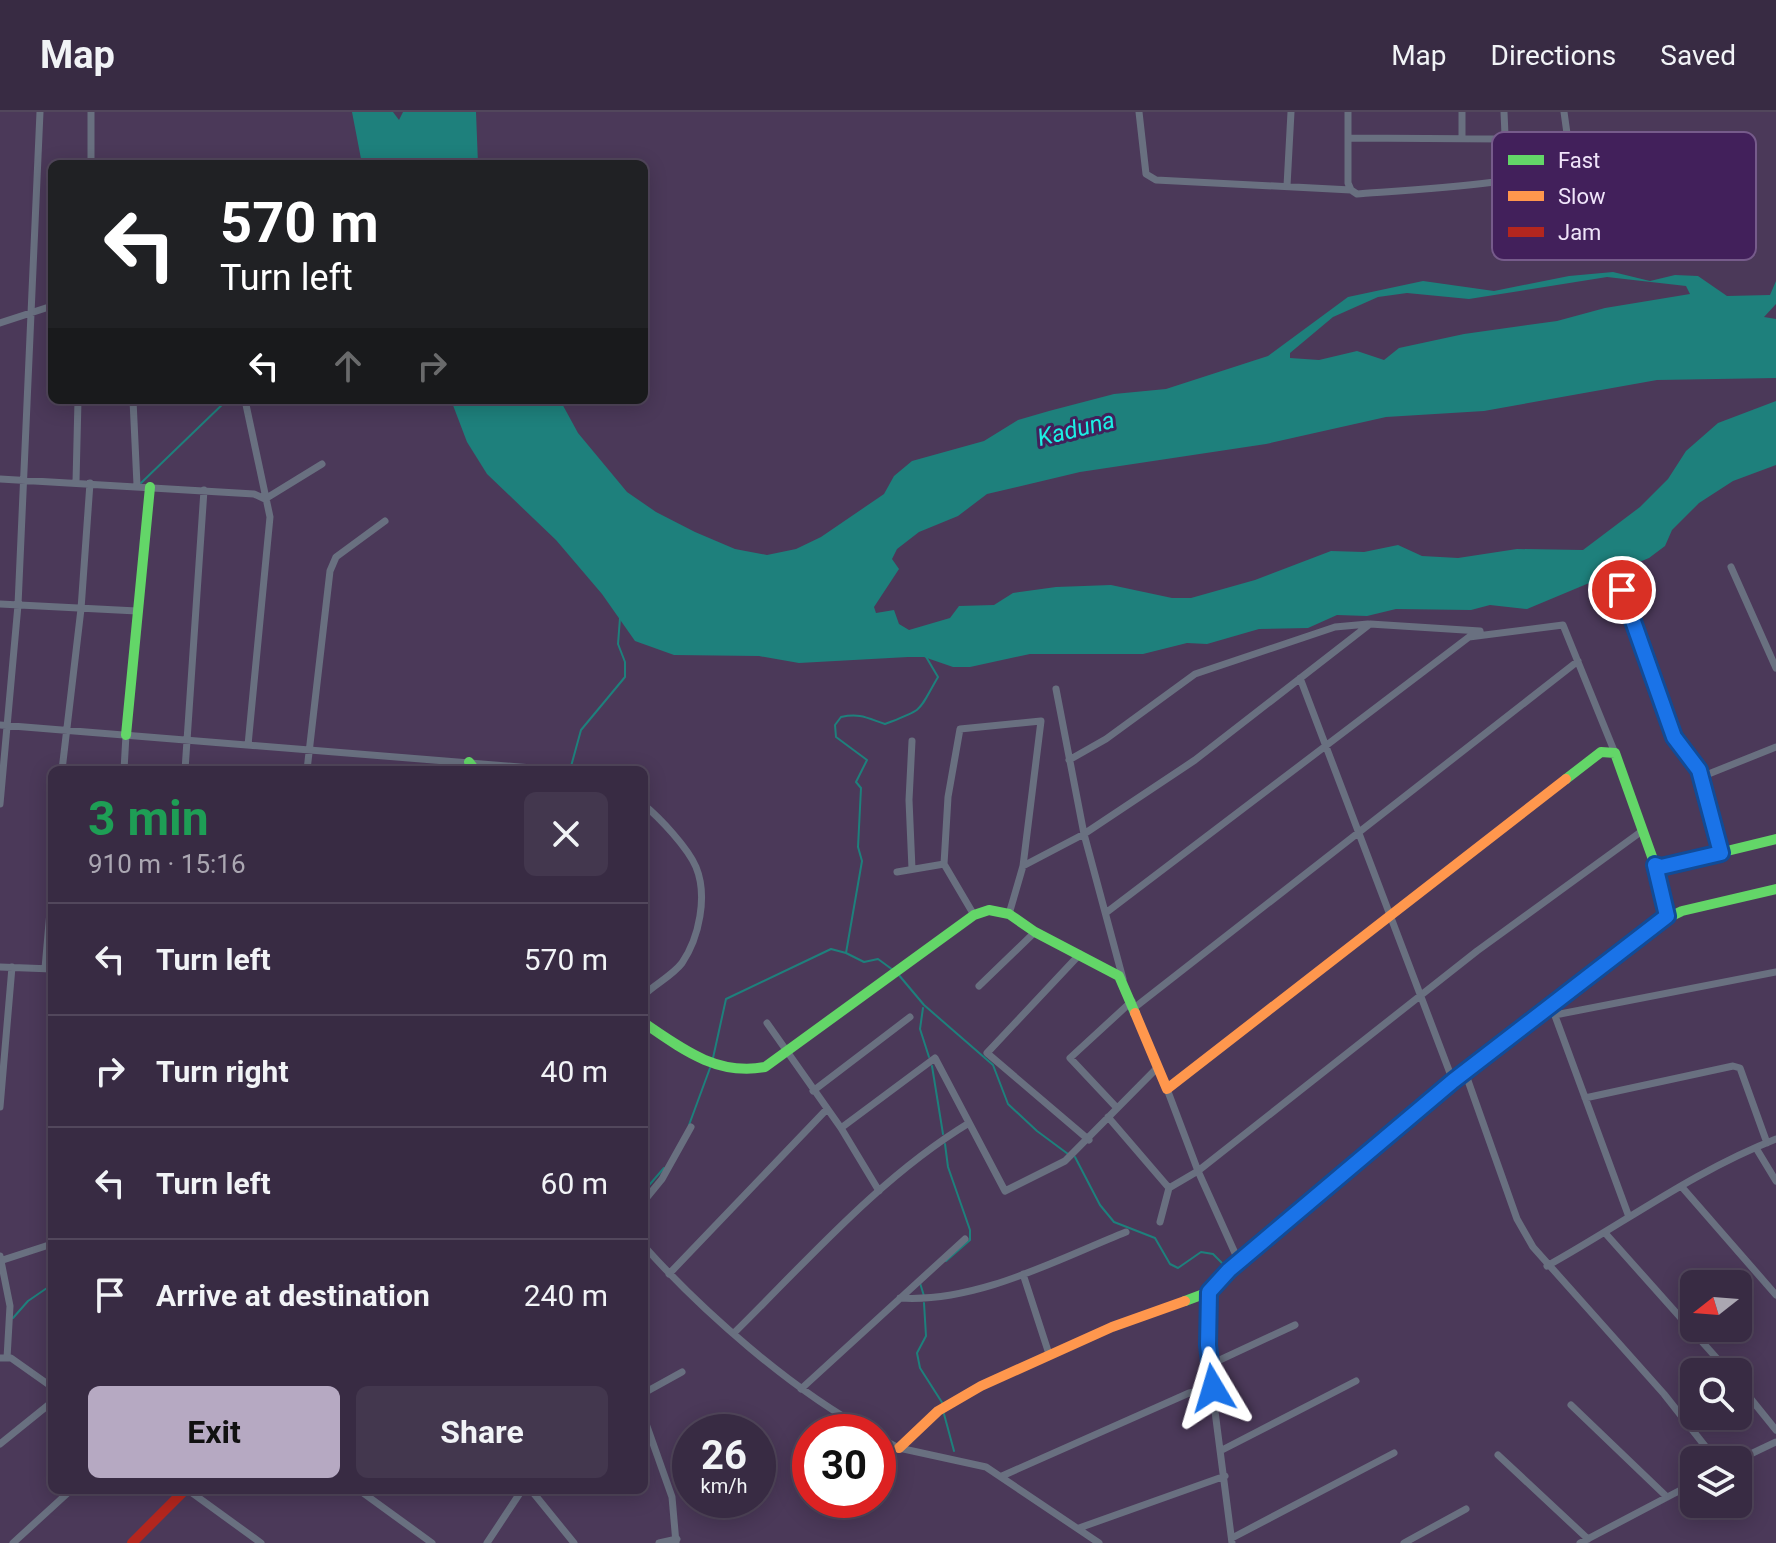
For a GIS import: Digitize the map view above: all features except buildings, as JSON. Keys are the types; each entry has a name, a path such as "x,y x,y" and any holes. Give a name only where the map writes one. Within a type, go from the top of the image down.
{"street":[{"path":"0,804 3,725 18,605 40,112"},
{"path":"91,112 91,160"},
{"path":"1139,112 1149,177 1351,190 1357,194 1492,182"},
{"path":"1287,186 1291,112"},
{"path":"1348,112 1348,183 1351,190"},
{"path":"1462,112 1462,137"},
{"path":"1564,112 1566,132"},
{"path":"1348,138 1492,138"},
{"path":"0,323 48,307"},
{"path":"76,482 78,404"},
{"path":"133,404 137,485"},
{"path":"246,404 270,517 248,745"},
{"path":"265,499 322,464"},
{"path":"0,479 204,490 254,494 265,499"},
{"path":"62,766 81,609 90,483"},
{"path":"124,766 150,487"},
{"path":"185,766 204,490"},
{"path":"307,766 330,571 336,557 385,521"},
{"path":"1731,567 1776,668"},
{"path":"1622,590 1674,737 1693,760 1701,777 1721,853"},
{"path":"0,604 137,611"},
{"path":"1023,866 1084,834 1195,760 1370,624"},
{"path":"1069,760 1106,739 1195,674 1335,627 1370,624 1486,632 1563,625 1615,753 1655,865 1667,916"},
{"path":"1107,912 1469,637 1486,632"},
{"path":"1117,1108 1070,1058 1133,1005 1578,661"},
{"path":"1300,678 1453,1081"},
{"path":"1056,689 1084,834 1124,982 1198,1171 1239,1262"},
{"path":"974,915 944,864 948,797 960,729 1041,721 1023,866 1009,914"},
{"path":"3,725 309,748 472,766"},
{"path":"912,741 909,800 912,869"},
{"path":"1701,777 1776,747"},
{"path":"1167,1089 1601,752 1615,753"},
{"path":"648,808 659,817 696,867 700,894 700,923 681,964 648,992"},
{"path":"1160,1222 1169,1188 1198,1171 1421,996 1642,831"},
{"path":"1655,865 1661,867 1776,839"},
{"path":"897,872 944,864"},
{"path":"899,1448 948,1404 1049,1354 1180,1300 1209,1292 1239,1262 1453,1081 1466,1075 1553,1010 1667,916 1776,889"},
{"path":"648,1026 715,1066 746,1073 765,1067 888,981 974,915 989,910 1009,914 1124,982"},
{"path":"979,986 1035,932"},
{"path":"1080,954 987,1053 1089,1140"},
{"path":"0,967 48,968"},
{"path":"0,1107 12,967"},
{"path":"1553,1010 1776,972"},
{"path":"1553,1010 1629,1217"},
{"path":"813,1091 910,1017"},
{"path":"767,1023 841,1128 879,1191"},
{"path":"841,1128 935,1058 1005,1191 1065,1161 1158,1067"},
{"path":"1585,1098 1733,1066 1740,1068 1767,1143"},
{"path":"1466,1075 1517,1219 1547,1266 1664,1394 1705,1446"},
{"path":"669,1274 827,1109"},
{"path":"1108,1117 1169,1188"},
{"path":"734,1333 879,1191 938,1141 969,1123"},
{"path":"648,1196 662,1179 691,1127"},
{"path":"1547,1266 1606,1234 1681,1186 1776,1139"},
{"path":"1756,1148 1776,1181"},
{"path":"1681,1186 1776,1295"},
{"path":"900,1298 933,1300 1023,1274 1126,1232"},
{"path":"1606,1234 1717,1358"},
{"path":"801,1389 965,1239"},
{"path":"48,1245 0,1259 11,1324 4,1358 48,1385"},
{"path":"648,1250 669,1274 734,1333 801,1389 841,1414"},
{"path":"1023,1274 1049,1354"},
{"path":"1209,1292 1209,1365 1232,1541 1394,1453"},
{"path":"1209,1365 1295,1325"},
{"path":"648,1391 682,1372"},
{"path":"1222,1450 1356,1381"},
{"path":"1002,1476 1189,1393 1213,1388"},
{"path":"1752,1400 1776,1430"},
{"path":"0,1444 48,1405"},
{"path":"1571,1405 1667,1497"},
{"path":"648,1429 672,1497 676,1541 659,1543"},
{"path":"1752,1453 1776,1442"},
{"path":"896,1446 986,1467 1099,1543"},
{"path":"1498,1455 1584,1541 1680,1490"},
{"path":"1079,1528 1225,1476"},
{"path":"13,1543 67,1494"},
{"path":"132,1543 182,1494"},
{"path":"192,1494 261,1543"},
{"path":"365,1494 432,1543"},
{"path":"487,1543 519,1494"},
{"path":"534,1494 574,1543"},
{"path":"1404,1543 1466,1509"}],"water":[{"path":"352,112 393,112 399,120 403,112 476,112 478,160 361,160"},
{"name":"Kaduna","path":"1613,272 1650,281 1675,275 1698,276 1727,296 1770,295 1776,281 1776,304 1764,317 1776,319 1776,378 1657,380 1484,411 1386,417 1266,444 1080,472 987,494 958,516 919,532 897,549 892,559 899,569 874,607 876,613 894,610 899,624 909,630 950,618 959,606 994,605 1013,593 1056,587 1111,585 1172,598 1191,598 1255,580 1331,551 1364,552 1398,545 1422,556 1458,558 1517,549 1583,550 1640,507 1668,479 1686,451 1718,423 1776,401 1776,465 1733,481 1699,503 1672,530 1665,546 1649,558 1527,609 1490,605 1471,610 1396,609 1367,616 1337,615 1308,628 1259,629 1207,644 1187,643 1143,654 1030,654 970,667 953,667 924,657 799,663 759,656 674,655 635,641 602,594 556,540 487,474 467,442 453,404 562,404 578,433 627,492 656,512 695,532 735,549 767,555 796,549 821,537 884,494 894,476 912,461 984,441 1018,420 1114,394 1166,389 1268,356 1348,297 1423,281 1494,291 1569,276","holes":["1607,277 1686,286 1690,294 1399,348 1384,360 1357,351 1319,360 1290,358 1290,353 1333,317 1378,297 1407,293 1469,299"]}],"waterway":[{"path":"141,483 223,404"},
{"path":"571,766 581,730 625,677 625,662 618,644 620,618"},
{"path":"893,970 878,959 864,962 846,953 862,861 858,847 861,788 856,782 867,760 836,737 835,725 841,717 853,716 885,724 919,708 938,677 925,655"},
{"path":"713,1058 726,999 831,949 846,953"},
{"path":"898,974 924,1005 993,1065 1008,1104 1068,1154"},
{"path":"923,1008 920,1029 929,1057"},
{"path":"932,1066 943,1134"},
{"path":"689,1125 710,1068"},
{"path":"945,1144 948,1167 970,1230 970,1240 946,1261"},
{"path":"1075,1157 1100,1205 1114,1222 1155,1238 1170,1264 1178,1268 1201,1252 1213,1254 1223,1264"},
{"path":"648,1186 664,1168"},
{"path":"920,1283 924,1296"},
{"path":"13,1318 48,1285"},
{"path":"924,1303 926,1336 917,1353 920,1368 943,1404"},
{"path":"944,1414 954,1451"}],"traffic: fast":[{"path":"126,735 150,487"},
{"path":"1566,779 1601,752 1615,753 1655,865 1661,867 1776,839"},
{"path":"469,762 472,766"},
{"path":"1185,1301 1209,1292 1229,1270 1453,1081 1653,925 1682,911 1776,889"},
{"path":"648,1026 686,1051 716,1064 731,1068 765,1067 974,915 989,910 1009,914 1035,932 1119,976 1135,1013"}],"traffic: slow":[{"path":"1135,1013 1167,1089 1566,779"},
{"path":"899,1448 938,1411 981,1386 1112,1327 1185,1301"}],"traffic: jam":[{"path":"132,1543 181,1494"}],"route":[{"path":"1213,1388 1208,1345 1209,1292 1229,1270 1313,1203 1453,1081 1466,1075 1667,916 1655,865 1661,867 1721,853 1699,770 1674,737 1622,590"}]}
